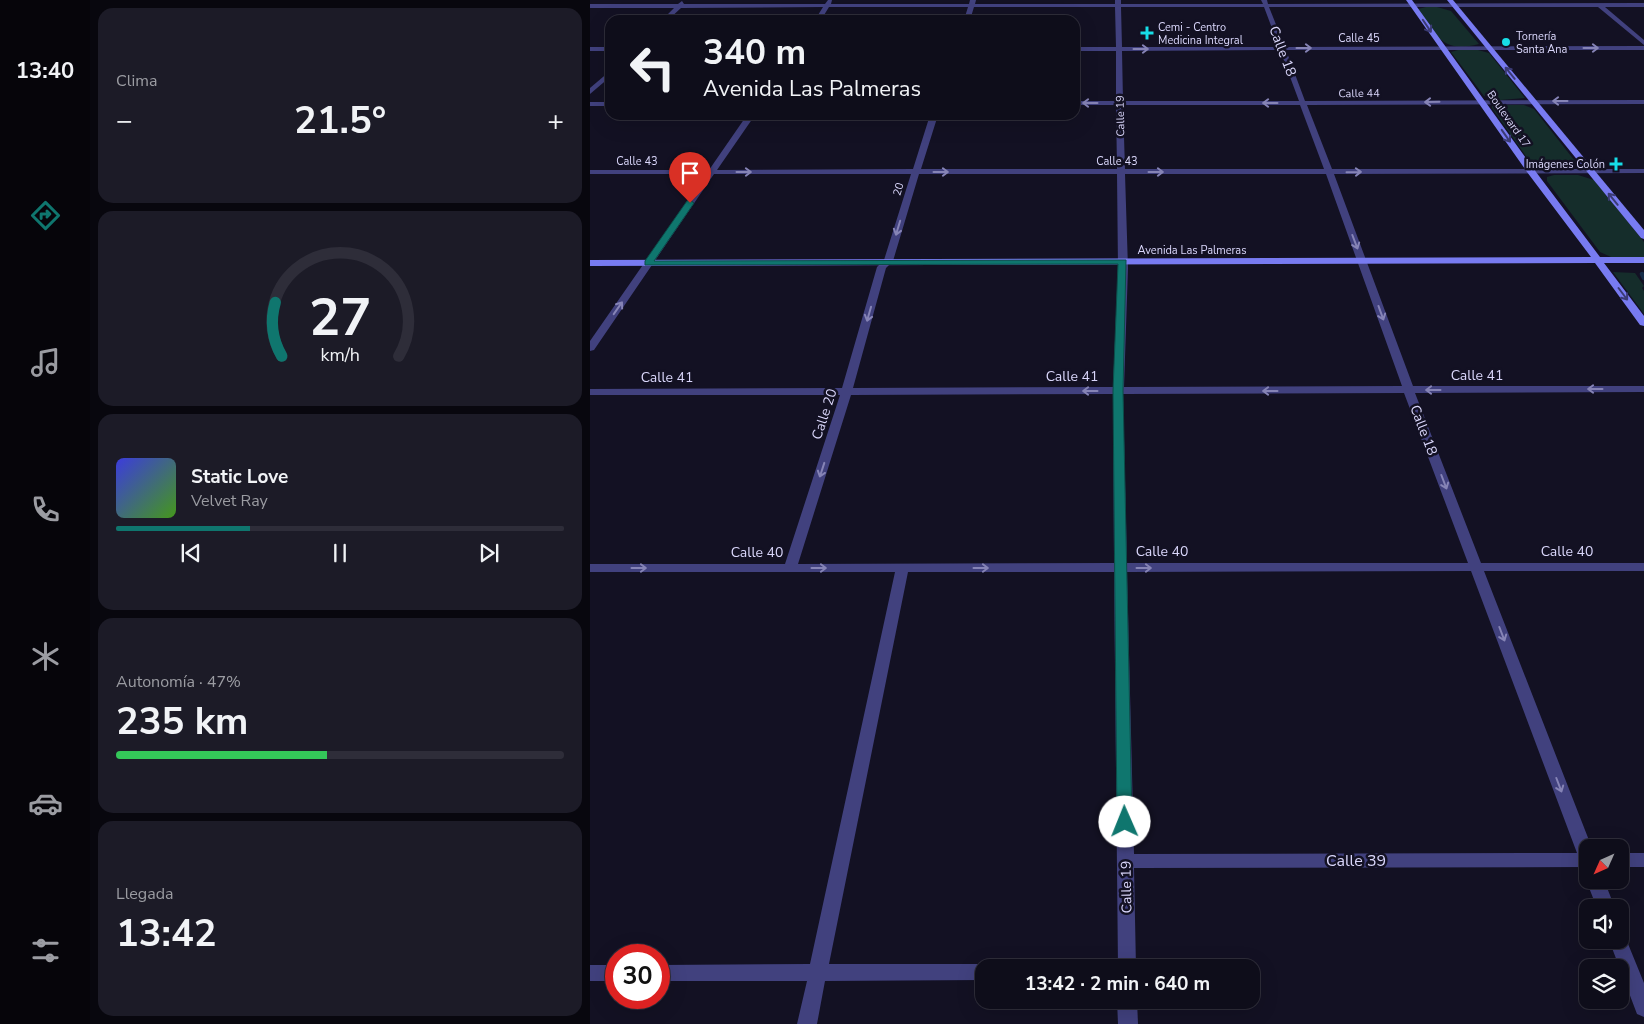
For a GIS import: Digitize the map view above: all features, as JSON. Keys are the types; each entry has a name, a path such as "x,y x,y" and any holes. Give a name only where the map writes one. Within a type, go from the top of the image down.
{"main road":[{"name":"Boulevard 17","path":"1411,2 1441,48 1644,323"},
{"path":"1452,2 1644,236"},
{"name":"Avenida Las Palmeras","path":"590,268 885,264 1364,264 1644,260"},
{"name":"Avenida Las Palmeras","path":"1599,262 1644,265"},
{"name":"Avenida Las Palmeras","path":"590,263 647,266"}],"street":[{"path":"670,15 686,0"},
{"path":"1594,0 1644,43"},
{"path":"590,6 829,3 1411,2 1644,5"},
{"path":"821,15 829,3"},
{"path":"968,15 972,3"},
{"name":"Calle 19","path":"1118,3 1123,265 1118,391 1127,959"},
{"name":"Calle 18","path":"1265,3 1364,264 1409,390 1580,839"},
{"name":"Calle 45","path":"1080,49 1644,48"},
{"path":"590,49 605,49"},
{"path":"590,92 605,78"},
{"name":"Calle 44","path":"1080,103 1644,102"},
{"path":"590,104 605,104"},
{"path":"590,348 748,120"},
{"name":"20","path":"885,264 932,120"},
{"name":"Calle 43","path":"590,172 1644,171"},
{"name":"Calle 20","path":"790,568 847,391 885,264"},
{"name":"Calle 41","path":"590,392 1644,388"},
{"name":"Calle 40","path":"590,568 1644,567"},
{"path":"807,1024 902,568"},
{"name":"Calle 39","path":"1125,861 1579,860"},
{"path":"1629,860 1644,860"},
{"path":"1621,949 1644,1008"},
{"path":"670,973 975,972"},
{"path":"590,973 605,973"},
{"path":"1127,1009 1128,1024"}],"green space":[{"path":"1437,7 1451,11 1479,44 1456,46 1441,40 1418,9"},
{"path":"1478,50 1489,53 1525,98 1500,100 1484,96 1451,52"},
{"path":"1524,105 1534,109 1578,165 1572,167 1543,166 1530,162 1492,108 1492,106"},
{"path":"1554,175 1578,175 1594,180 1644,242 1644,257 1611,257 1600,252 1547,181 1547,177"},
{"path":"1613,272 1635,273 1644,286 1642,288 1644,291 1644,314"}],"waterway":[{"path":"1642,274 1644,278"}],"place":[{"name":"Cemi - Centro Medicina Integral","path":"1147,33"},
{"name":"Tornería Santa Ana","path":"1506,42"},
{"name":"Imágenes Colón","path":"1616,164"}],"route":[{"path":"690,203 648,263 1123,262 1118,391 1125,822"}]}
